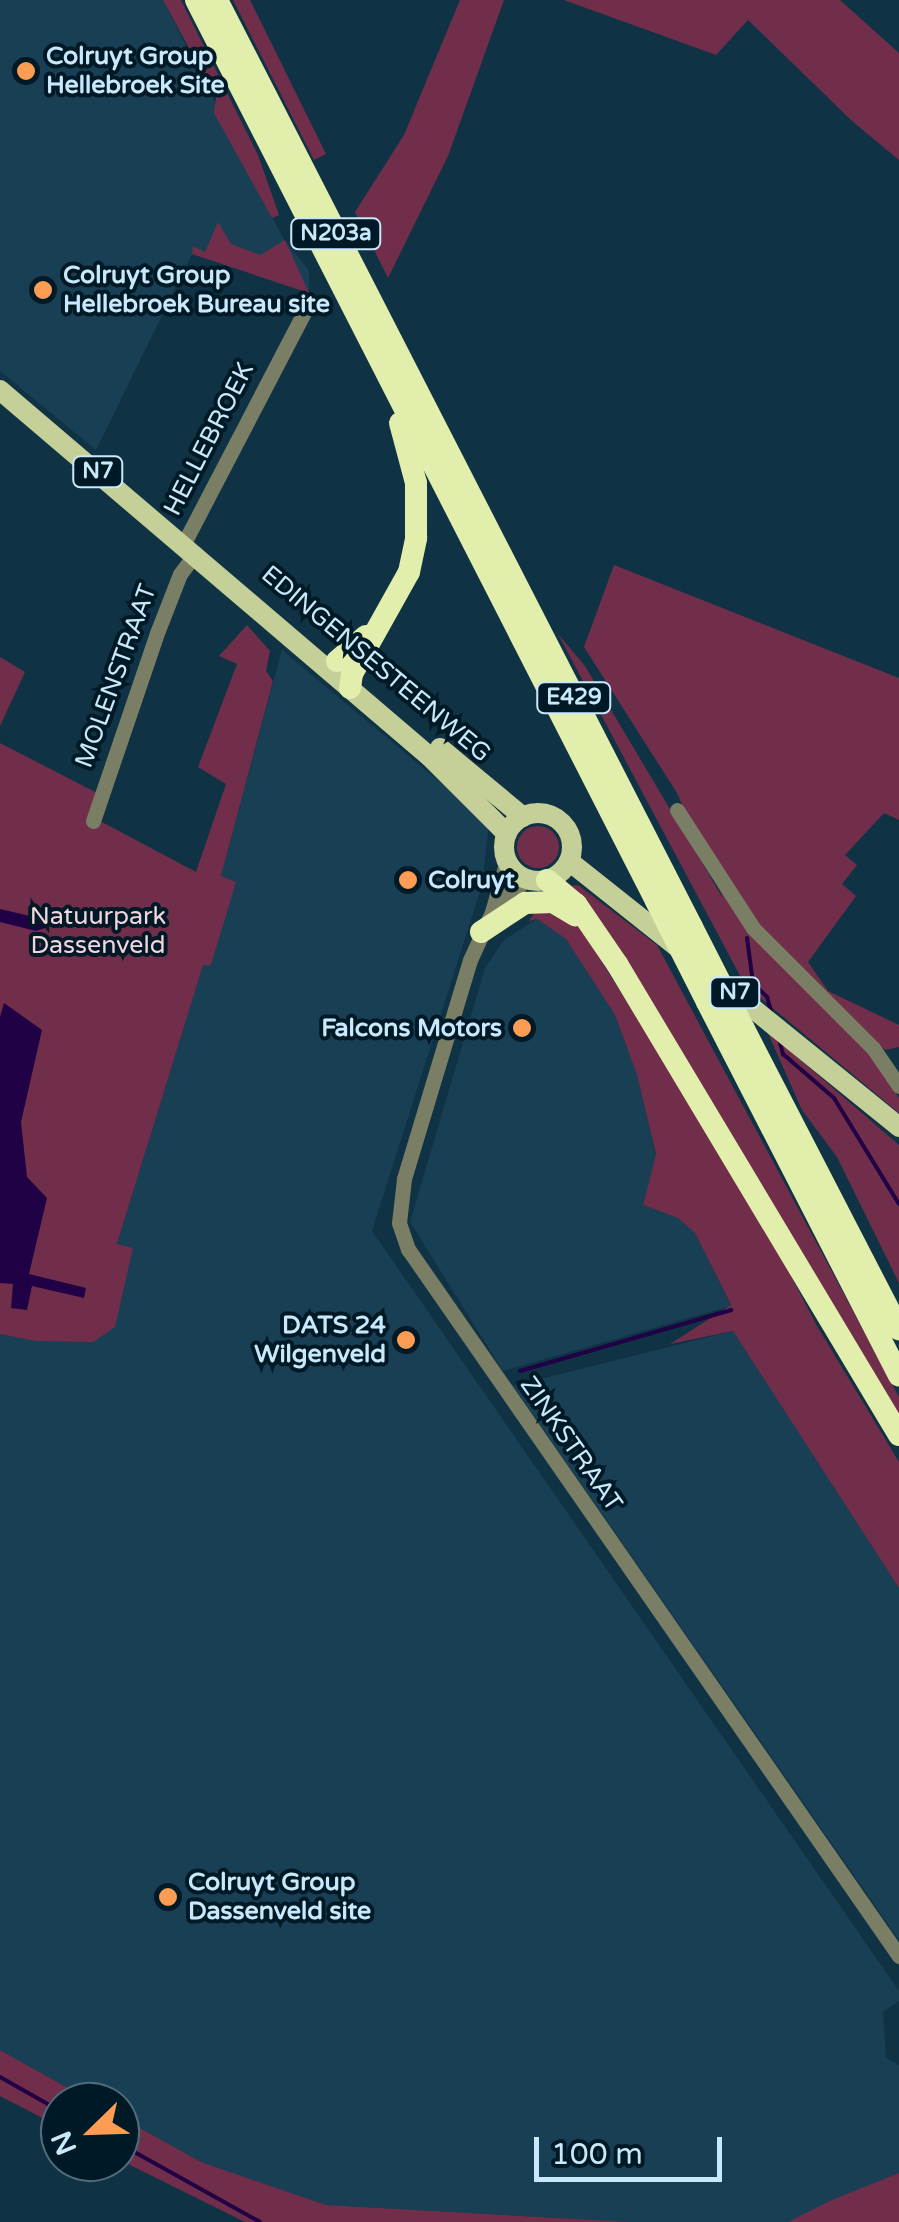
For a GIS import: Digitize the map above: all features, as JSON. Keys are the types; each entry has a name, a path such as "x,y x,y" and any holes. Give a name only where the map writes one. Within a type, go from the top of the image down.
{"highway":[{"name":"N203a","path":"196,0 391,380 447,472"},
{"name":"N203a","path":"217,0 447,472"},
{"path":"346,674 349,654 395,603 409,572 417,513 416,483 391,380"},
{"name":"E429","path":"447,472 656,901 899,1375"},
{"name":"E429","path":"447,472 692,927 899,1329"},
{"path":"536,879 576,904 594,931 899,1436"},
{"path":"487,922 525,903 538,902 566,908 594,931"}],"main road":[{"name":"EDINGENSESTEENWEG","path":"0,390 346,674 507,834"},
{"name":"EDINGENSESTEENWEG","path":"190,548 523,817"},
{"name":"N7","path":"523,817 543,814 562,822 572,841 569,861 899,1127"},
{"path":"523,817 507,834 507,860 536,879 569,861"}],"street":[{"name":"HELLEBROEK","path":"190,548 308,304"},
{"name":"MOLENSTRAAT","path":"93,821 117,740 190,548"},
{"path":"677,810 753,928 874,1048 899,1086"},
{"name":"ZINKSTRAAT","path":"507,860 404,1179 399,1224 408,1250 899,1956"},
{"name":"ZINKSTRAAT","path":"487,922 536,879"}],"shaded area":[{"path":"0,0 163,0 284,240 309,270 309,293 192,254 96,450 0,371"},
{"path":"282,650 489,823 482,885 372,1231 899,1991 899,2001 883,2012 886,2058 899,2065 899,2173 788,2222 631,2222 326,2205 201,2162 140,2128 140,2082 57,2082 0,2050 0,1334 35,1341 133,1248 117,1245 203,964 211,965 235,882 221,876"},
{"path":"0,909 43,919 45,928 36,931 0,922"},
{"path":"537,919 566,939 615,1015 637,1075 656,1155 643,1205 678,1218 695,1233 731,1306 503,1371 410,1222 485,968 504,940"},
{"path":"4,1003 42,1030 21,1122 27,1177 47,1198 29,1274 86,1288 84,1298 32,1286 27,1310 11,1308 13,1284 0,1283 0,1017"},
{"path":"733,1331 899,1588 899,1940 513,1386"}],"green space":[{"path":"163,0 181,0 258,155 279,215 272,218 214,113 216,98"},
{"path":"233,0 250,0 326,154 314,160"},
{"path":"460,0 504,0 448,156 388,278 355,212 404,135"},
{"path":"564,0 840,0 899,53 899,160 852,121 748,20 716,55"},
{"path":"218,222 231,244 260,255 285,240 309,293 192,254 193,246 205,252"},
{"path":"614,565 899,678 899,820 884,813 845,855 857,865 842,884 856,896 808,962 828,991 899,1025 899,1047 885,1050 843,1009 899,1098 899,1113 745,985 558,634 585,666 724,900 677,793 584,647"},
{"name":"Natuurpark Dassenveld","path":"247,625 270,651 266,671 273,681 221,876 236,882 211,965 203,965 117,1244 133,1248 115,1327 93,1342 35,1341 0,1334 0,743 97,793 100,821 196,872 226,784 198,767 237,664 219,656"},
{"path":"0,657 25,672 0,726"},
{"path":"538,826 553,832 559,847 553,862 538,868 523,862 517,847 523,832"},
{"path":"578,885 657,945 899,1397 899,1422 566,886"},
{"path":"536,910 560,910 582,930 756,1209 817,1326 899,1462 899,1588 733,1331 670,1344 731,1305 695,1233 678,1218 643,1205 656,1154 637,1075 615,1015 566,939 537,919 529,921"},
{"path":"767,1031 899,1145 899,1283 837,1157 802,1110"},
{"path":"0,2050 57,2082 40,2082 40,2117 0,2096"},
{"path":"140,2128 201,2162 326,2205 631,2222 245,2222 140,2170"},
{"path":"899,2173 899,2222 788,2222 832,2200"}],"waterway":[{"path":"747,938 753,983 767,997 771,1011"},
{"path":"779,1039 783,1054 834,1098 899,1204"},
{"path":"520,1371 731,1310"},
{"path":"0,2077 40,2100"},
{"path":"140,2155 260,2222"}],"place":[{"name":"Colruyt Group Hellebroek Site","path":"26,71"},
{"name":"Colruyt Group Hellebroek Bureau site","path":"43,290"},
{"name":"Colruyt","path":"408,880"},
{"name":"Falcons Motors","path":"522,1028"},
{"name":"DATS 24 Wilgenveld","path":"406,1340"},
{"name":"Colruyt Group Dassenveld site","path":"168,1897"}]}
